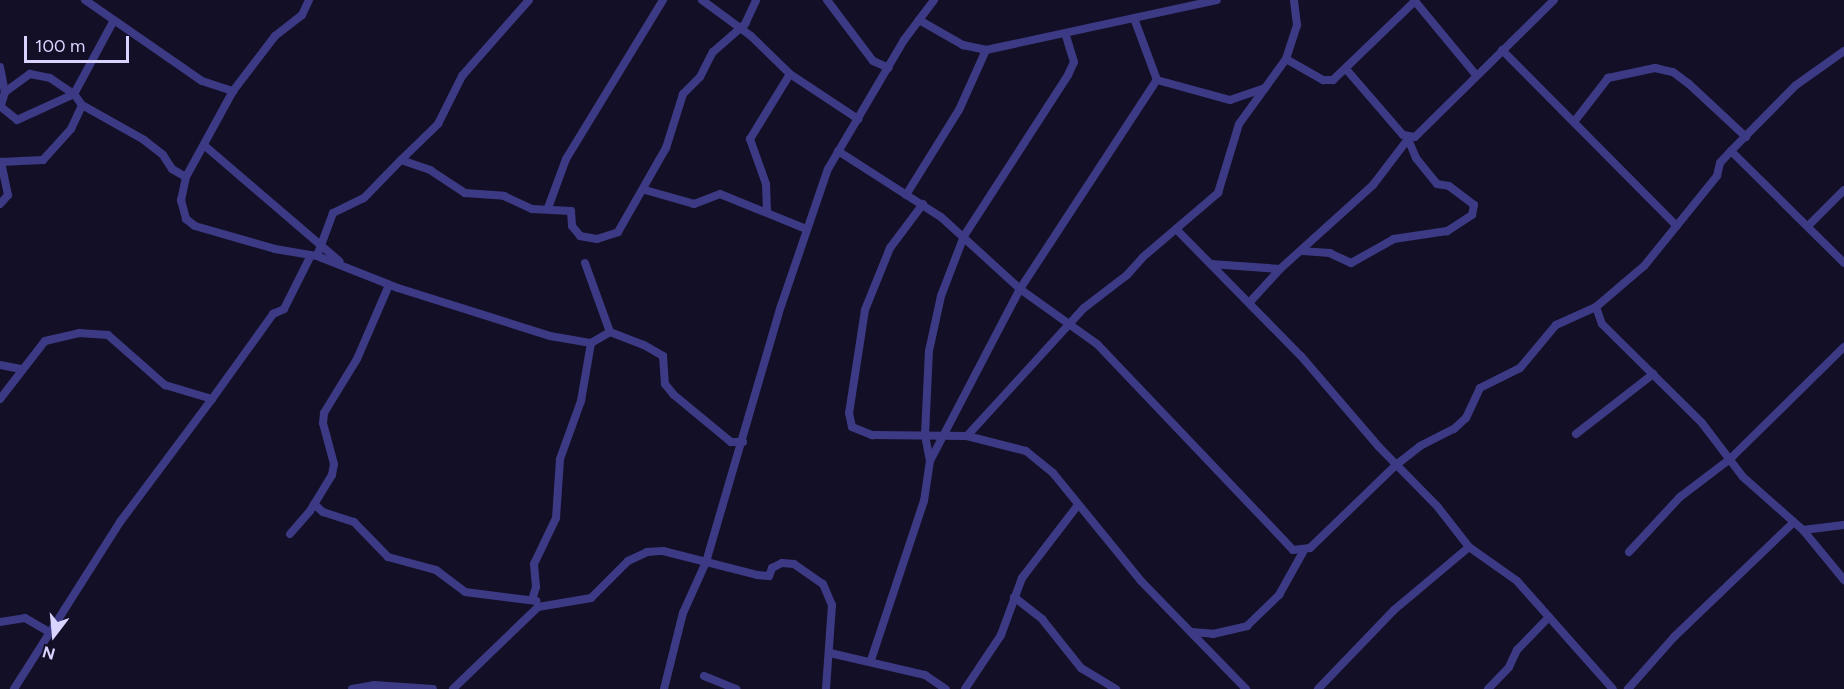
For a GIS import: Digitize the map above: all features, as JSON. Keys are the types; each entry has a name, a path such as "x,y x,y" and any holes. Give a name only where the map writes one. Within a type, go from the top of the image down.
{"street":[{"path":"85,0 113,22 202,81 233,91"},
{"path":"309,0 302,15 275,36 233,91 205,146 186,177 182,210 191,224 275,249 314,255 389,285 550,336 591,343 610,332"},
{"path":"14,689 50,632 86,582 120,522 273,314 284,309 321,243 333,213 364,198 438,124 462,75 529,0"},
{"path":"548,208 566,159 663,0"},
{"path":"702,0 770,52 790,74 858,119"},
{"path":"401,160 430,170 465,193 504,196 532,209 548,208 571,211 575,231 580,236 597,239 618,232 632,205 645,190 666,148 683,94 700,77 713,52 752,13 756,0"},
{"path":"827,0 873,61 889,68"},
{"path":"664,689 683,613 706,562 806,229 838,151 919,20 934,0"},
{"path":"919,20 963,45 986,50 1066,35 1217,0"},
{"path":"967,436 1097,296 1127,275 1221,189 1239,124 1286,59 1297,25 1294,0"},
{"path":"1249,303 1280,269 1303,251 1374,185 1408,139 1415,137 1554,0"},
{"path":"1286,59 1323,80 1333,80 1415,1 1476,75"},
{"path":"1134,18 1157,80"},
{"path":"0,67 5,92 0,106 17,120 74,94 113,22"},
{"path":"930,461 925,435 929,351 941,296 964,236 1068,75 1073,53 1066,35"},
{"path":"906,195 954,119 986,50"},
{"path":"1502,50 1677,226"},
{"path":"1192,632 1213,634 1247,626 1279,595 1303,552 1396,465 1420,446 1454,429 1466,418 1480,388 1520,368 1556,325 1596,308 1644,266 1717,177 1720,163 1731,151 1795,86 1844,51"},
{"path":"1574,122 1608,78 1655,68 1673,72 1689,84 1746,137"},
{"path":"1303,251 1330,253 1351,263 1394,239 1447,231 1472,215 1474,205 1449,186 1437,184 1416,158 1408,139 1346,69"},
{"path":"5,92 32,74 50,78 74,94 82,105 138,136 163,155 172,169 186,177"},
{"path":"767,212 766,184 750,140 790,74"},
{"path":"1157,80 1230,100 1267,87"},
{"path":"871,660 903,573 924,501 930,461 943,434 1020,289 1157,80"},
{"path":"0,204 8,195 1,162 43,160 71,129 82,105"},
{"path":"205,146 321,243 343,265"},
{"path":"838,151 922,204 964,236 1020,289 1097,344 1224,473 1293,550 1303,552"},
{"path":"1731,151 1809,225 1844,264"},
{"path":"645,190 694,204 720,194 806,229"},
{"path":"1809,225 1844,190"},
{"path":"922,204 891,248 865,310 849,413 858,432 967,436 1026,451 1053,473 1141,582 1246,689"},
{"path":"1176,229 1249,303 1396,465 1443,513 1469,547 1501,566 1613,689"},
{"path":"585,263 610,332 661,353 665,384 674,395 731,442 743,442"},
{"path":"1210,264 1280,269"},
{"path":"290,534 314,504 334,470 324,413 357,359 389,285"},
{"path":"1596,308 1602,324 1702,423 1752,486 1803,530 1844,580"},
{"path":"0,399 18,372 45,341 64,334 101,333 114,339 165,385 212,399"},
{"path":"532,600 536,587 534,564 556,518 560,459 581,400 591,343"},
{"path":"1629,552 1680,496 1730,459 1844,347"},
{"path":"3,366 18,372"},
{"path":"1576,434 1653,374"},
{"path":"314,504 323,512 354,522 388,557 436,570 465,592 532,600 543,604 570,604 591,598 628,561 646,552 674,552 706,562 769,576 772,568 782,563 794,564 823,584 832,605 826,689"},
{"path":"965,689 1001,635 1022,578 1078,506"},
{"path":"1628,689 1674,637 1794,522"},
{"path":"1803,530 1844,525"},
{"path":"1318,689 1394,610 1469,547"},
{"path":"1014,597 1042,619 1081,668 1116,689"},
{"path":"453,689 543,604"},
{"path":"1488,689 1509,667 1517,650 1549,617"},
{"path":"0,622 25,618 50,632"},
{"path":"830,653 871,660 925,675 946,689"},
{"path":"704,676 734,688"},
{"path":"352,689 374,685 433,689"}]}
